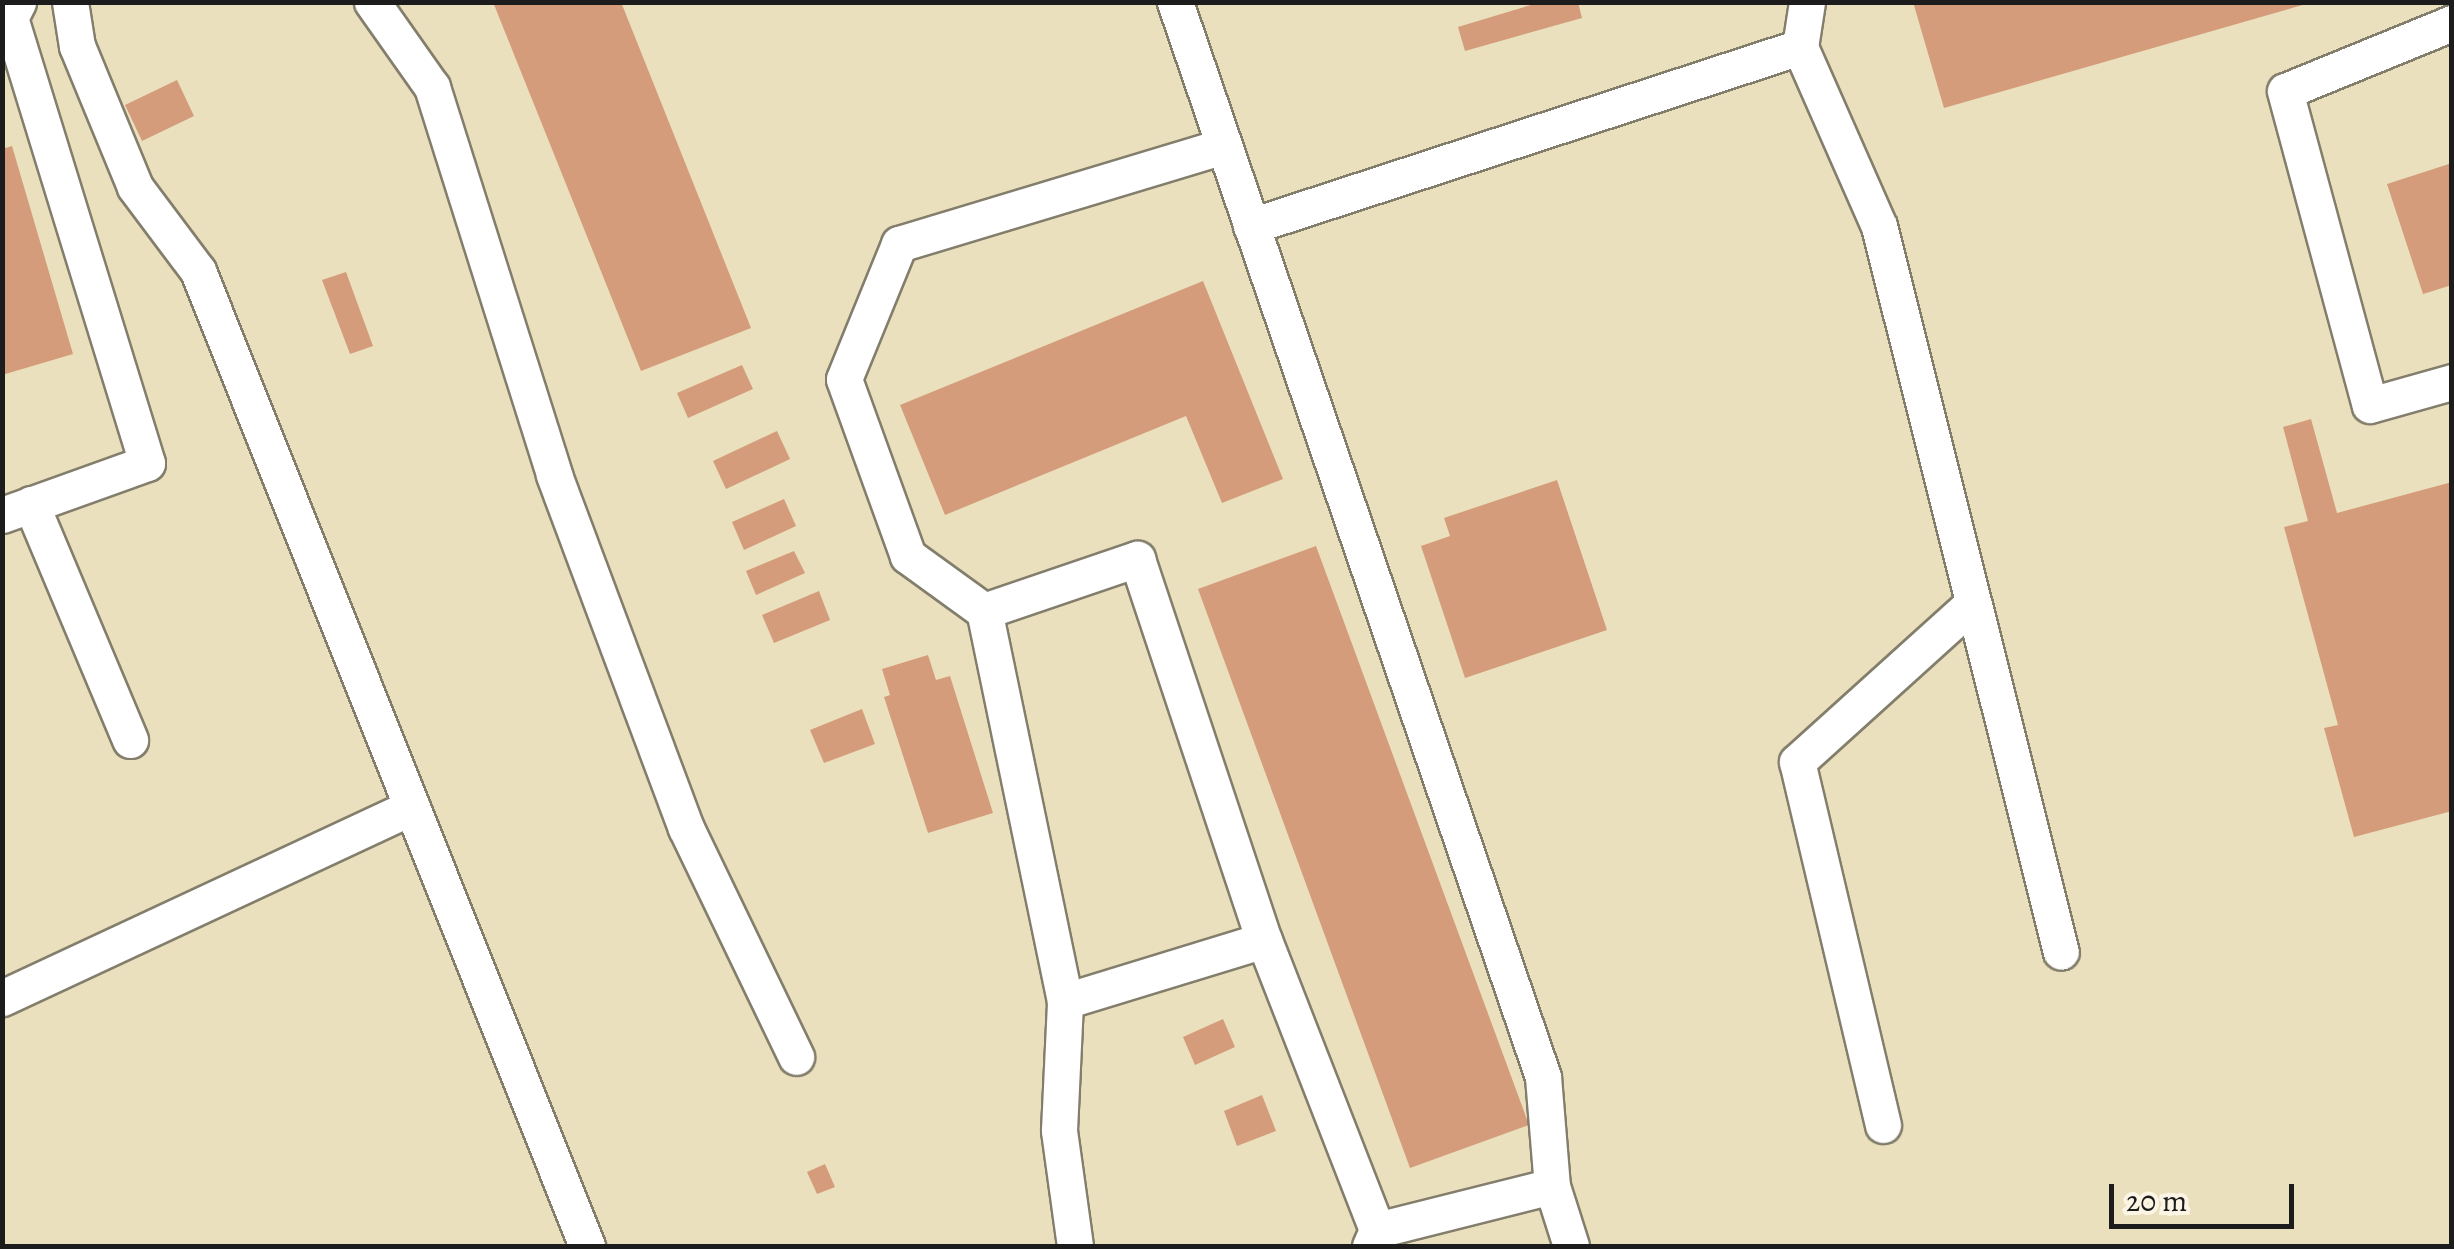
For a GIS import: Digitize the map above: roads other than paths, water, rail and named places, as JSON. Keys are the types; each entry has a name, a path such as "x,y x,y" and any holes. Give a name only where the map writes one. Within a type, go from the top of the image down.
{"lane":[{"path":"18,2 10,18 146,463 17,510 130,740"},
{"path":"70,2 77,46 135,187 198,271 587,1246"},
{"path":"372,2 432,87 554,475 686,828 796,1057"},
{"path":"1175,2 1542,1077 1552,1186 1571,1246"},
{"path":"1807,2 1800,47 1879,226 2060,952"},
{"path":"2452,23 2285,91 2370,405 2452,382"},
{"path":"1251,226 1800,47"},
{"path":"1075,1246 1059,1130 1065,1001 984,611 908,556 844,379 899,244 1224,146"},
{"path":"984,611 1138,559 1264,940 1374,1238 1552,1186"},
{"path":"1883,1125 1796,762 1973,603"},
{"path":"2,998 412,806"},
{"path":"1065,1001 1264,940"}]}
